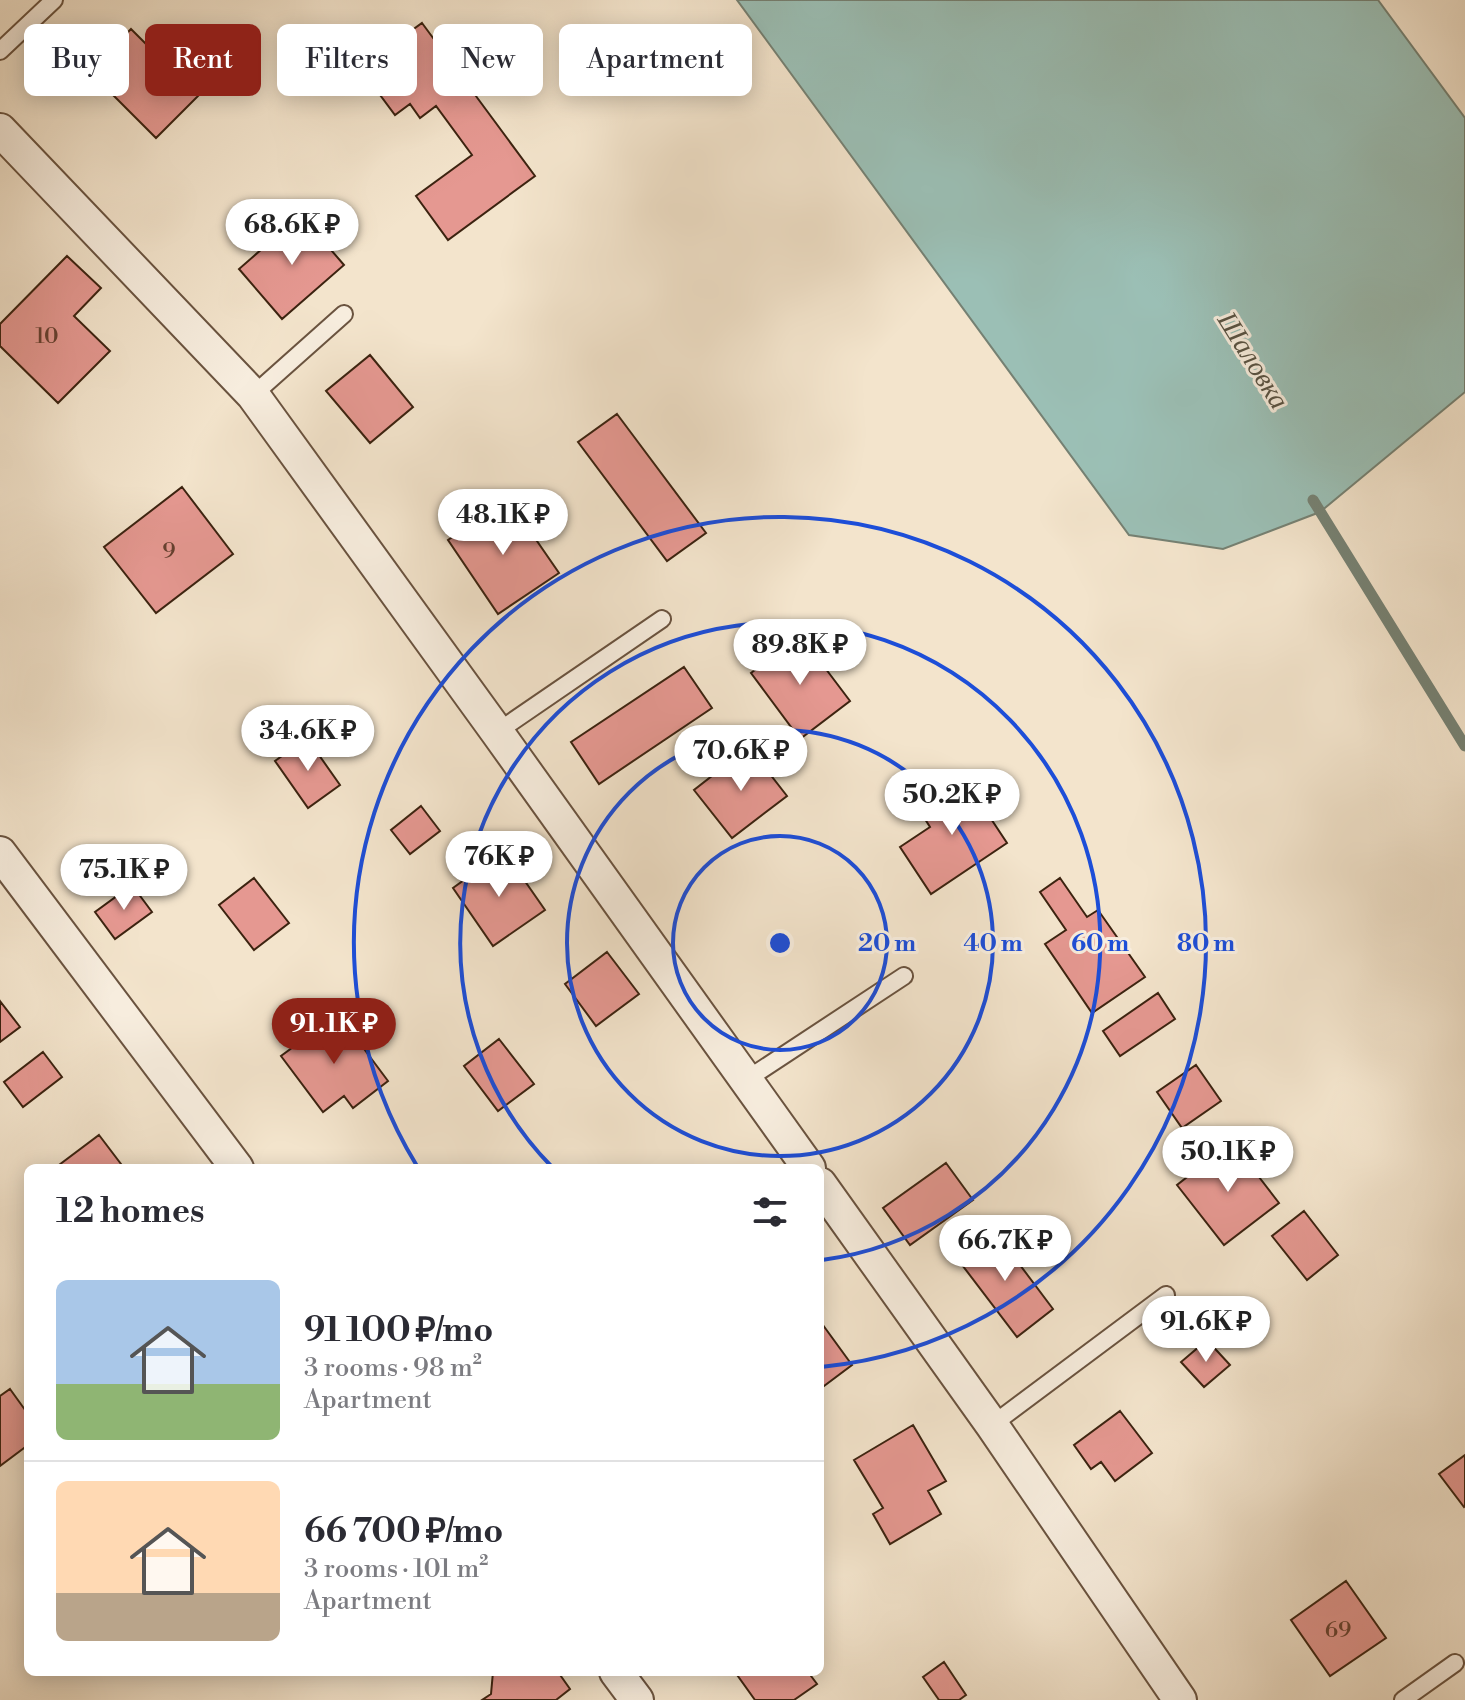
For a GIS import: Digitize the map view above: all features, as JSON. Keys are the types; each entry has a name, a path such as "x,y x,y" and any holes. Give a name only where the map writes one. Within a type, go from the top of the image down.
{"street":[{"path":"0,130 253,395 806,1164"},
{"path":"0,853 234,1164"},
{"path":"824,1190 992,1425 1180,1700"},
{"path":"619,1676 637,1700"}],"lane":[{"path":"0,51 54,0"},
{"path":"253,395 344,314"},
{"path":"497,732 662,619"},
{"path":"746,1080 904,976"},
{"path":"992,1425 1166,1295"},
{"path":"1403,1700 1455,1663"}],"water":[{"path":"737,0 1378,0 1465,118 1465,392 1320,512 1223,549 1129,535"}],"building":[{"path":"422,23 433,38 433,96 476,96 535,176 448,240 416,196 472,155 436,106 420,118 410,104 395,115 381,96 417,96 417,27"},
{"path":"131,29 145,43 145,96 198,96 156,138 114,96 129,96"},
{"path":"301,215 344,265 282,319 239,269"},
{"path":"67,256 101,288 74,316 110,351 58,403 0,346 0,324"},
{"path":"370,355 413,407 370,443 326,391"},
{"path":"617,414 706,533 667,561 578,442"},
{"path":"182,487 233,554 156,613 104,547"},
{"path":"508,499 559,573 498,614 448,540"},
{"path":"801,636 850,701 800,739 751,673"},
{"path":"684,667 712,708 599,784 571,742"},
{"path":"307,738 340,785 308,808 275,761"},
{"path":"749,747 787,796 732,838 694,790"},
{"path":"964,778 1007,843 931,894 900,847 930,827 918,808"},
{"path":"421,806 440,831 410,854 391,830"},
{"path":"504,851 545,910 493,946 453,888"},
{"path":"254,878 289,923 254,950 219,905"},
{"path":"1060,878 1087,917 1098,910 1145,977 1092,1013 1045,944 1066,930 1040,892"},
{"path":"132,885 152,912 115,939 95,912"},
{"path":"607,952 639,994 596,1026 565,984"},
{"path":"1158,993 1175,1019 1120,1056 1103,1031"},
{"path":"0,1001 20,1027 0,1042"},
{"path":"338,1014 388,1081 353,1108 344,1096 323,1112 281,1056"},
{"path":"499,1039 534,1084 498,1111 464,1066"},
{"path":"43,1052 62,1077 23,1107 4,1082"},
{"path":"1196,1065 1221,1101 1182,1128 1157,1092"},
{"path":"99,1135 121,1164 60,1164"},
{"path":"1232,1142 1279,1203 1224,1245 1177,1185"},
{"path":"946,1163 973,1200 910,1245 883,1208"},
{"path":"1304,1211 1338,1255 1307,1280 1272,1236"},
{"path":"993,1229 1053,1309 1017,1337 956,1257"},
{"path":"824,1326 852,1365 824,1386"},
{"path":"1207,1340 1230,1365 1204,1387 1181,1362"},
{"path":"10,1389 24,1408 24,1448 0,1466 0,1396"},
{"path":"1120,1411 1152,1453 1115,1481 1101,1462 1091,1469 1074,1445"},
{"path":"913,1425 946,1481 928,1491 941,1514 890,1544 873,1514 883,1508 854,1460"},
{"path":"1465,1455 1465,1506 1464,1507 1439,1474"},
{"path":"1346,1581 1386,1638 1330,1676 1291,1620"},
{"path":"944,1662 966,1695 959,1700 939,1700 923,1677"},
{"path":"493,1676 561,1676 570,1689 556,1700 482,1700 491,1694"},
{"path":"738,1676 811,1676 817,1684 794,1700 755,1700"}],"waterway":[{"name":"Шаловка","path":"1313,500 1465,746"}]}
